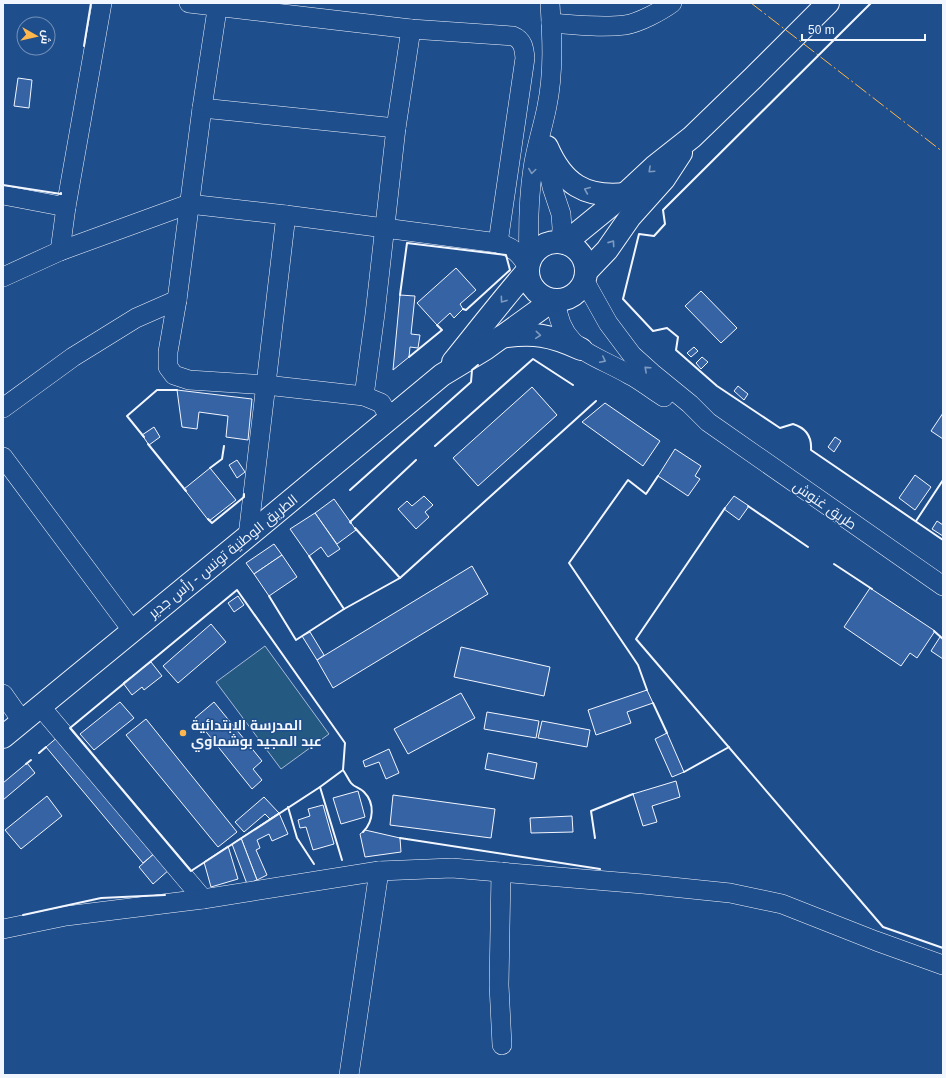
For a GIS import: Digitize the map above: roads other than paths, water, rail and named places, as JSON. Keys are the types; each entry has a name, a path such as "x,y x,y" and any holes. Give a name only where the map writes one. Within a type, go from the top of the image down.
{"main road":[{"path":"563,243 625,194 654,167 692,137 828,3"},
{"path":"585,276 584,263 580,254 574,248 563,243 552,242 544,245 537,250 528,267 529,279 532,287 545,298 554,301 563,300 577,293 585,276 607,250 630,217 664,179 692,137"},
{"path":"547,147 554,163 564,176 577,186 593,193 609,196 625,194"},
{"name":"الطريق الوطنية تونس - رأس جدير","path":"442,375 528,267"},
{"name":"الطريق الوطنية تونس - رأس جدير","path":"3,737 442,375 485,349 554,301"},
{"path":"500,338 520,334 541,335 562,340 581,349"}],"street":[{"path":"60,251 66,207 102,3"},
{"path":"189,3 411,28 513,36 518,38 523,45 525,58 498,243"},
{"path":"528,267 530,192 538,137 547,106 551,79 550,3"},
{"path":"551,23 591,26 626,25 644,19 672,3"},
{"path":"217,5 177,300 168,352 168,367 174,375 190,380 266,385 364,396 380,403 390,418"},
{"path":"364,396 375,314 396,128 411,28"},
{"path":"547,106 548,168 560,214 563,243"},
{"path":"202,108 396,128"},
{"path":"3,195 66,207"},
{"path":"3,277 60,251 189,204 286,215 498,243 508,246 516,251 523,258 528,267"},
{"path":"248,536 286,215"},
{"path":"585,276 608,323 632,355 690,404 708,422"},
{"path":"3,408 73,357 136,318 177,300"},
{"path":"554,301 556,312 565,332 581,349 630,375 684,411 708,422"},
{"name":"طريق غنوش","path":"708,422 943,586"},
{"path":"3,457 132,630"},
{"path":"3,694 22,721"},
{"path":"40,706 203,899"},
{"path":"3,929 66,916 203,899 379,871 452,868 730,893 782,904 876,941 943,965"},
{"path":"349,1075 379,871"},
{"path":"501,872 499,985 502,1045"}],"place":[{"name":"المدرسة الابتدائية عبد المجيد بوشماوي","path":"183,733"}]}
